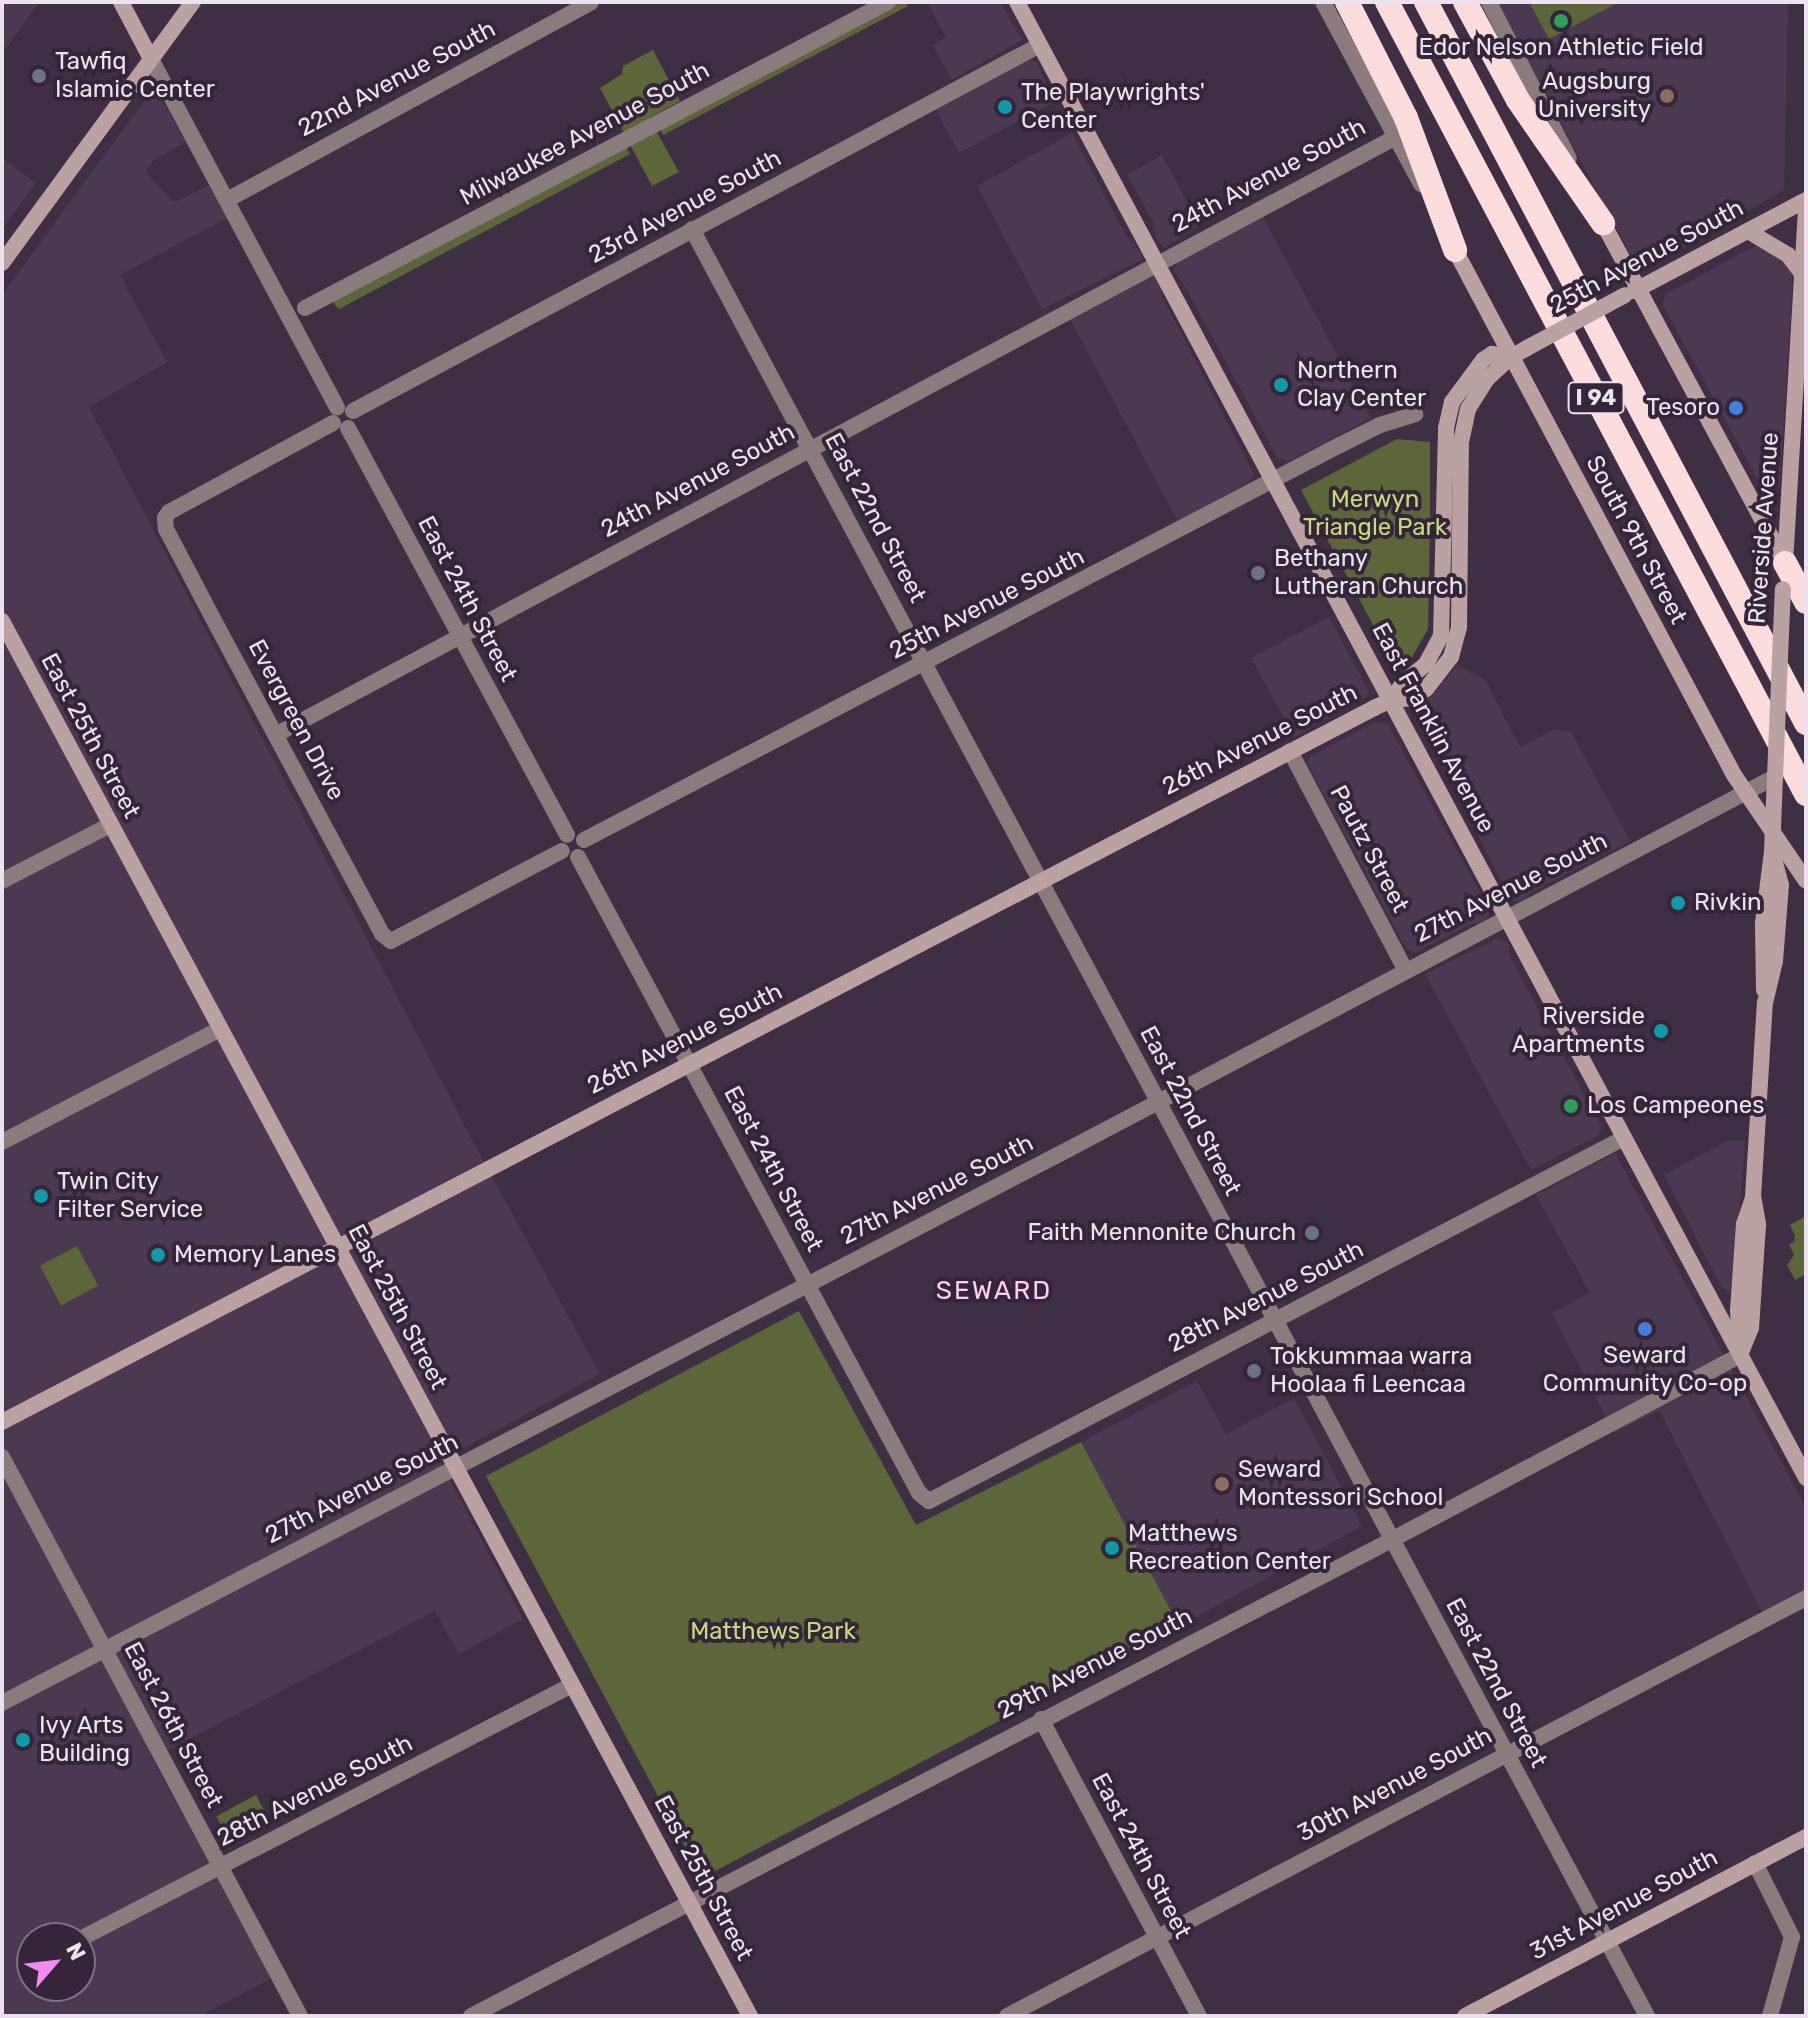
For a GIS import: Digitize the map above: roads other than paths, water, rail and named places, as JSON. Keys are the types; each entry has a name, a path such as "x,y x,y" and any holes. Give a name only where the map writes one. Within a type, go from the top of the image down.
{"highway":[{"path":"1347,2 1406,118 1455,250"},
{"name":"I 94","path":"1387,2 1806,794"},
{"name":"I 94","path":"1426,2 1806,723"},
{"path":"1465,2 1518,100 1603,223"},
{"path":"1785,563 1806,602"}],"street":[{"name":"East 24th Street","path":"121,2 919,1493 929,1501"},
{"path":"2,263 193,2"},
{"name":"22nd Avenue South","path":"227,200 572,6 591,2"},
{"name":"Milwaukee Avenue South","path":"305,308 888,2"},
{"name":"East Franklin Avenue","path":"1017,2 1806,1478"},
{"name":"South 9th Street","path":"1323,2 1746,792 1806,881"},
{"path":"1489,2 1603,223 1632,292 1785,563"},
{"name":"23rd Avenue South","path":"165,518 169,512 343,417 1040,45"},
{"name":"24th Avenue South","path":"277,734 1396,137"},
{"name":"25th Avenue South","path":"1511,357 1806,200"},
{"name":"Riverside Avenue","path":"1740,1355 1738,1310 1744,1224 1753,1197 1765,1003 1775,961 1781,885 1772,852 1770,780 1785,563 1802,386 1806,207"},
{"name":"East 22nd Street","path":"692,229 1647,2016"},
{"path":"1748,231 1788,255 1803,275"},
{"name":"26th Avenue South","path":"2,1422 1391,700 1404,682 1426,664 1441,636 1446,436 1452,402 1483,360 1492,354 1511,357"},
{"name":"25th Avenue South","path":"391,941 1273,480 1380,425 1415,414"},
{"name":"Evergreen Drive","path":"165,518 166,529 382,934 391,941"},
{"name":"East 25th Street","path":"2,621 750,2016"},
{"name":"Pautz Street","path":"1290,751 1405,969"},
{"name":"27th Avenue South","path":"2,1703 1770,780"},
{"path":"2,881 110,825"},
{"path":"2,1142 220,1029"},
{"name":"28th Avenue South","path":"929,1501 1624,1138"},
{"name":"29th Avenue South","path":"471,2016 1392,1539 1740,1355"},
{"name":"East 26th Street","path":"2,1457 300,2016"},
{"name":"30th Avenue South","path":"1007,2016 1806,1598"},
{"name":"28th Avenue South","path":"96,1931 572,1685"},
{"name":"East 24th Street","path":"1041,1719 1199,2016"},
{"name":"31st Avenue South","path":"1465,2016 1806,1837"},
{"path":"1755,1863 1792,1937 1770,2016"}],"place":[{"name":"Edor Nelson Athletic Field","path":"1561,21"},
{"name":"Tawfiq Islamic Center","path":"39,76"},
{"name":"Augsburg University","path":"1667,96"},
{"name":"The Playwrights' Center","path":"1005,107"},
{"name":"Northern Clay Center","path":"1281,385"},
{"name":"Tesoro","path":"1736,408"},
{"name":"Bethany Lutheran Church","path":"1258,573"},
{"name":"Rivkin","path":"1678,903"},
{"name":"Riverside Apartments","path":"1661,1031"},
{"name":"Los Campeones","path":"1571,1106"},
{"name":"Twin City Filter Service","path":"41,1196"},
{"name":"Faith Mennonite Church","path":"1312,1233"},
{"name":"Memory Lanes","path":"158,1255"},
{"name":"Seward Community Co-op","path":"1645,1329"},
{"name":"Tokkummaa warra Hoolaa fi Leencaa","path":"1254,1371"},
{"name":"Seward Montessori School","path":"1222,1484"},
{"name":"Matthews Recreation Center","path":"1112,1548"},
{"name":"Ivy Arts Building","path":"23,1740"}],"district":[{"name":"SEWARD","path":"994,1291"}],"park label":[{"name":"Merwyn Triangle Park","path":"1375,514"},
{"name":"Matthews Park","path":"773,1632"}]}
